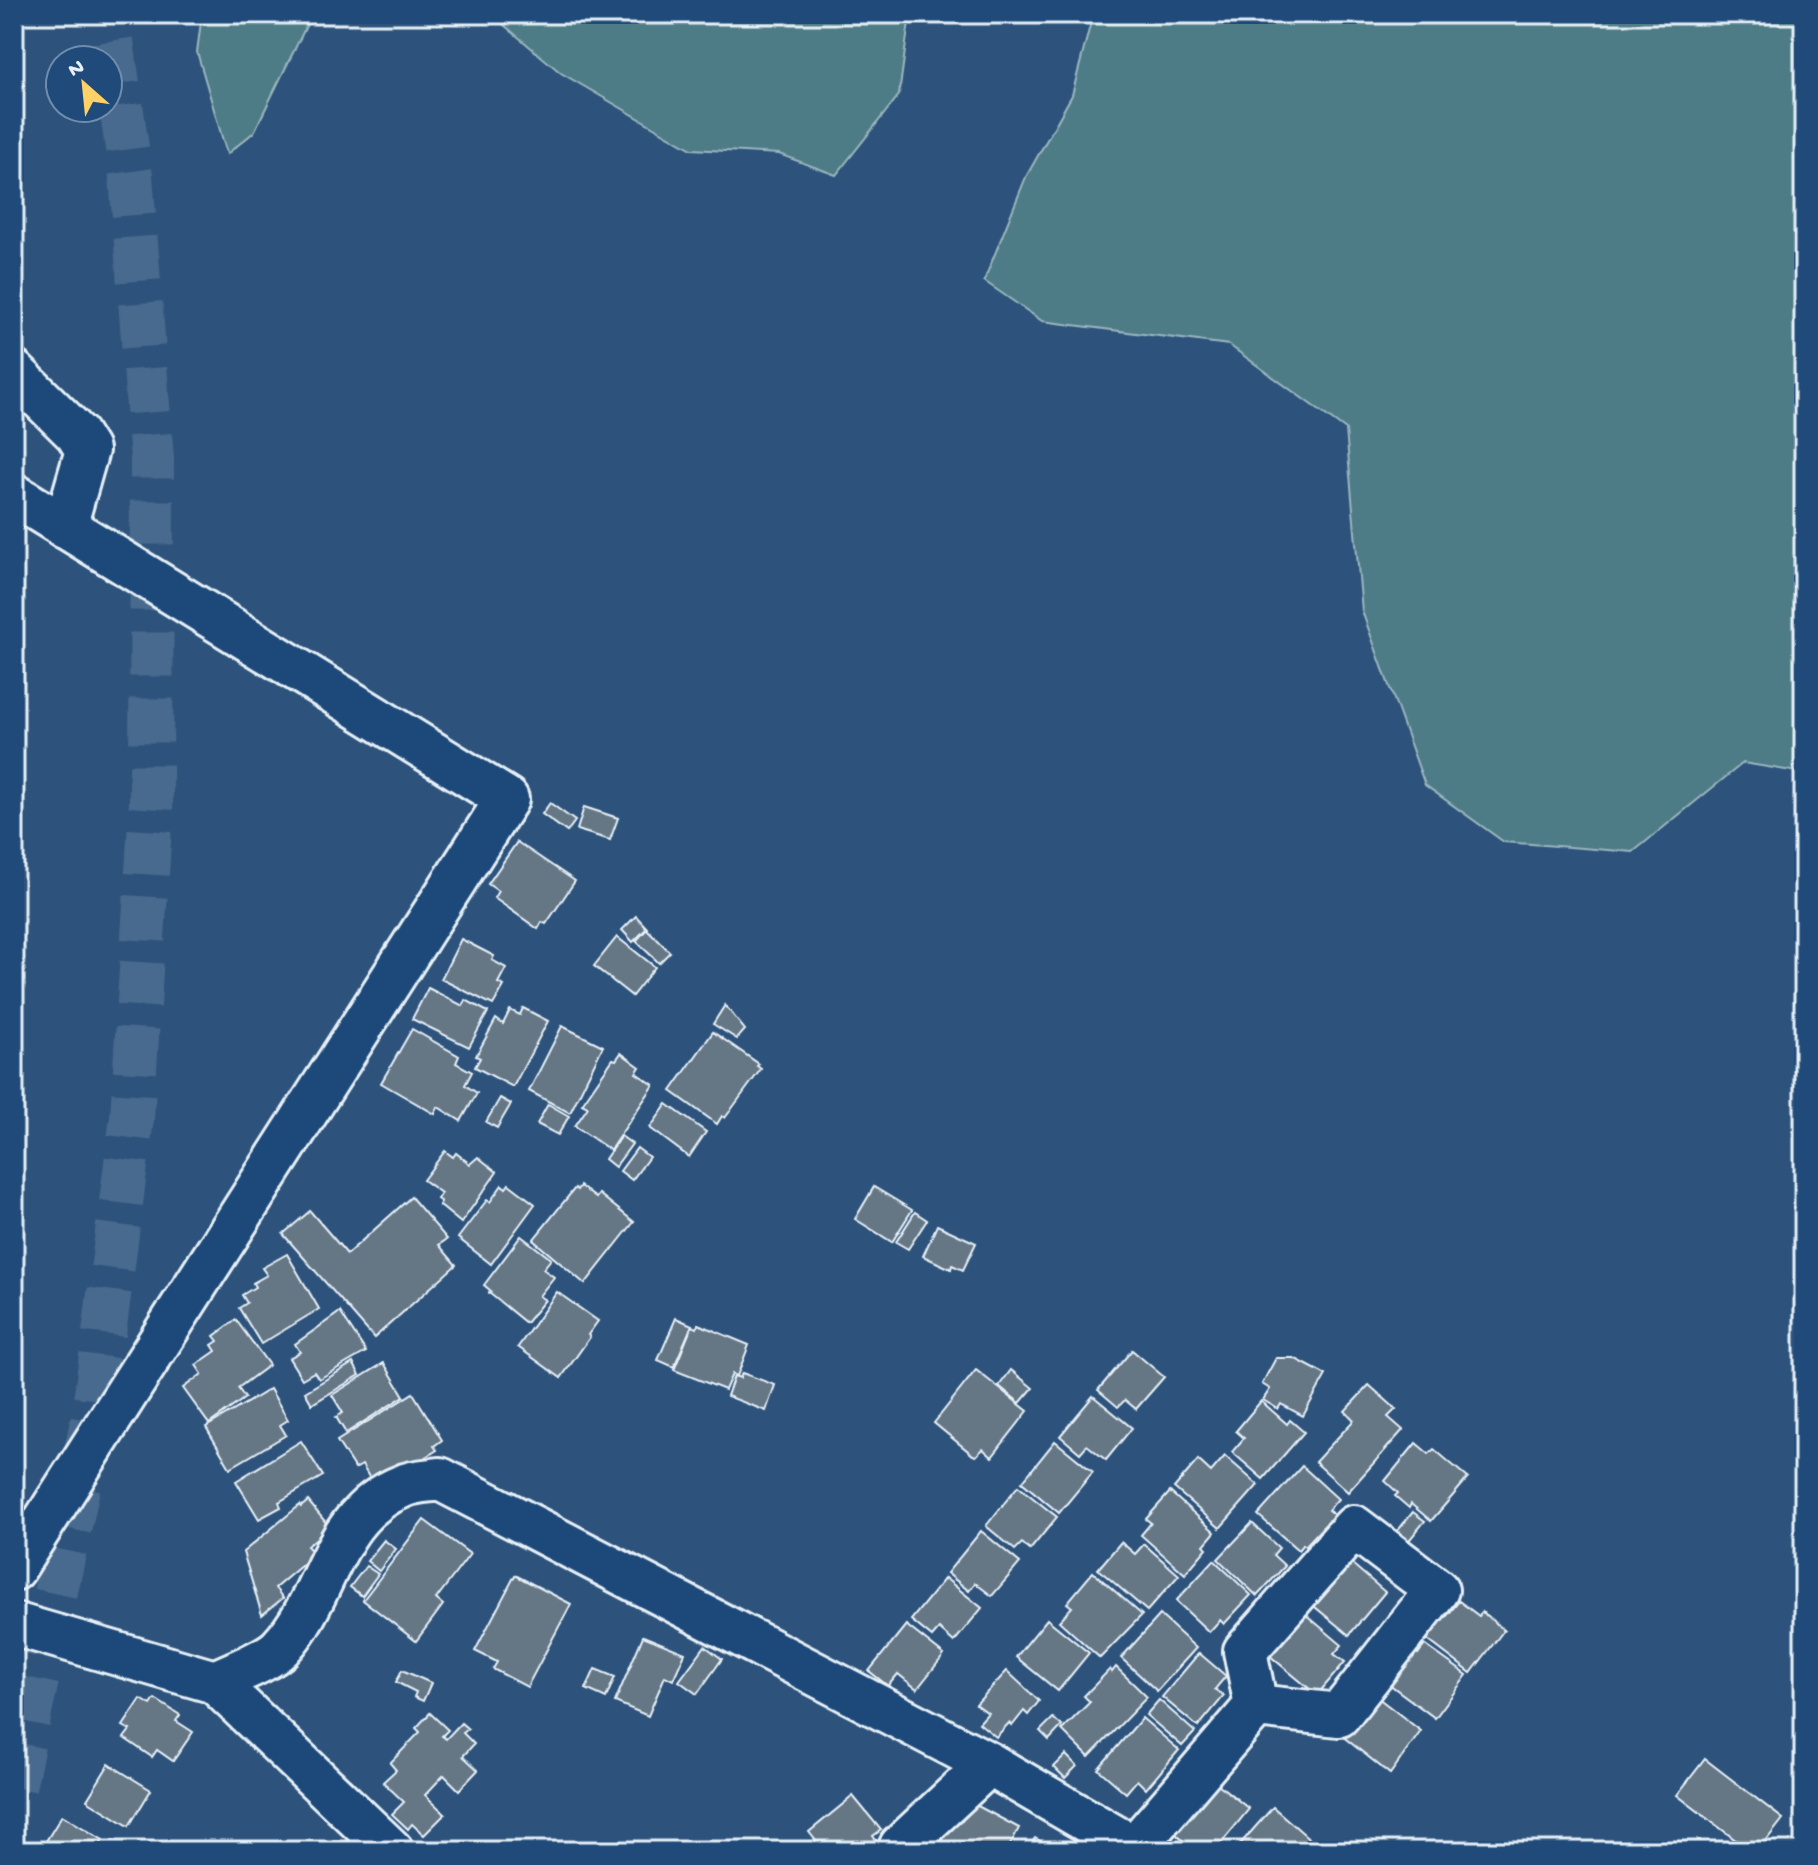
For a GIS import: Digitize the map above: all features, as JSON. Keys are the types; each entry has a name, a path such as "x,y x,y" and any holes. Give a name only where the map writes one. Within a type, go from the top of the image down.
{"street":[{"path":"14,372 77,434 87,450 65,527"},
{"path":"14,495 507,799 14,1569"},
{"path":"215,1682 277,1651 299,1626 343,1535 372,1503 405,1485 440,1479 989,1764 1136,1849 1256,1706"},
{"path":"1354,1527 1437,1590 1339,1715 1256,1706 1245,1651 1354,1527"},
{"path":"14,1624 215,1682 392,1851"},
{"path":"900,1851 901,1846 989,1764"}],"green space":[{"path":"202,14 312,14 254,132 227,154 197,52"},
{"path":"491,14 910,14 899,95 836,175 779,154 692,149 561,73"},
{"path":"1093,14 1804,14 1804,773 1743,763 1633,852 1504,842 1425,785 1362,611 1346,430 1229,345 1042,321 984,281 1026,177 1072,95"}],"building":[{"path":"550,803 575,821 567,832 542,814"},
{"path":"584,807 618,818 610,840 577,830"},
{"path":"517,842 575,881 546,924 542,922 538,929 494,898 498,891 488,884"},
{"path":"636,916 647,928 633,942 622,930"},
{"path":"647,929 670,952 659,963 636,941"},
{"path":"617,937 655,967 632,996 594,966"},
{"path":"461,939 494,956 492,960 506,968 498,983 504,986 493,1005 441,979"},
{"path":"428,988 463,1006 466,1000 488,1012 469,1047 412,1019"},
{"path":"725,1005 745,1030 737,1039 713,1024"},
{"path":"523,1008 548,1021 513,1087 475,1067 480,1058 476,1056 496,1019 503,1024 510,1010 520,1015"},
{"path":"562,1026 603,1046 570,1113 529,1091"},
{"path":"412,1029 459,1056 456,1063 472,1072 465,1085 477,1093 461,1121 438,1107 435,1114 381,1083"},
{"path":"713,1032 759,1064 757,1066 761,1069 725,1118 722,1116 717,1124 671,1091"},
{"path":"621,1053 640,1067 636,1073 654,1085 610,1150 575,1126 588,1107 582,1104 613,1059 616,1060"},
{"path":"500,1098 511,1104 497,1128 486,1122"},
{"path":"548,1104 569,1116 558,1135 537,1124"},
{"path":"667,1104 706,1132 689,1157 650,1128"},
{"path":"621,1136 632,1144 615,1167 605,1159"},
{"path":"637,1148 649,1157 632,1180 620,1171"},
{"path":"445,1151 453,1157 456,1153 470,1164 478,1157 497,1172 461,1223 439,1205 441,1202 437,1199 441,1193 423,1180"},
{"path":"509,1184 535,1204 491,1264 458,1238 487,1200 490,1202 502,1185 506,1188"},
{"path":"580,1186 596,1198 599,1194 634,1222 585,1284 533,1240 575,1188 577,1190"},
{"path":"874,1187 912,1210 892,1242 855,1219"},
{"path":"411,1197 447,1239 439,1245 456,1265 374,1338 283,1234 310,1211 347,1254"},
{"path":"915,1212 927,1220 908,1249 896,1242"},
{"path":"937,1225 976,1243 963,1270 952,1265 951,1269 923,1256"},
{"path":"521,1236 551,1259 543,1269 554,1277 539,1296 545,1300 526,1323 489,1293 491,1291 484,1285"},
{"path":"287,1254 319,1309 261,1344 239,1308 247,1303 242,1295 255,1287 253,1283 267,1275 262,1268"},
{"path":"557,1292 598,1321 561,1378 518,1347"},
{"path":"340,1312 366,1352 319,1379 314,1372 302,1379 289,1358 300,1352 295,1344"},
{"path":"676,1318 692,1325 674,1367 658,1360"},
{"path":"236,1320 269,1365 238,1388 245,1398 209,1424 183,1388 202,1374 196,1365 216,1351 212,1345 218,1341 214,1336"},
{"path":"698,1324 749,1345 737,1376 732,1374 725,1390 674,1370 692,1326 697,1328"},
{"path":"1132,1350 1164,1377 1136,1409 1125,1400 1118,1407 1098,1390"},
{"path":"1276,1358 1294,1358 1326,1375 1303,1416 1281,1404 1278,1409 1263,1400 1270,1389 1262,1384"},
{"path":"353,1363 360,1375 312,1404 305,1392"},
{"path":"384,1363 404,1396 346,1433 336,1417 343,1413 332,1395"},
{"path":"976,1370 1028,1411 992,1457 983,1449 976,1456 973,1455 934,1423"},
{"path":"1011,1370 1033,1388 1020,1403 999,1386"},
{"path":"742,1373 775,1385 766,1411 727,1396 734,1376 740,1378"},
{"path":"1369,1385 1396,1409 1388,1417 1403,1430 1348,1492 1315,1462 1354,1420 1345,1411"},
{"path":"270,1389 288,1420 280,1425 286,1435 230,1468 206,1427"},
{"path":"413,1393 442,1440 434,1446 437,1450 399,1474 372,1482 362,1465 355,1469 337,1441"},
{"path":"1093,1396 1132,1428 1106,1460 1087,1445 1080,1453 1060,1436"},
{"path":"1261,1401 1287,1424 1290,1420 1304,1432 1263,1479 1232,1452 1244,1438 1236,1431"},
{"path":"301,1441 323,1476 279,1502 281,1507 259,1519 236,1481"},
{"path":"1055,1441 1093,1472 1059,1513 1022,1482"},
{"path":"1416,1443 1429,1454 1434,1449 1468,1478 1431,1521 1411,1504 1409,1508 1395,1496 1398,1493 1385,1481"},
{"path":"1225,1456 1258,1485 1220,1528 1174,1488 1198,1460 1211,1472"},
{"path":"1302,1466 1338,1499 1328,1510 1334,1515 1298,1550 1258,1515"},
{"path":"1018,1486 1057,1517 1030,1550 1022,1543 1015,1550 986,1526"},
{"path":"1170,1492 1215,1532 1204,1545 1207,1548 1185,1574 1141,1535 1151,1523 1146,1519"},
{"path":"308,1501 328,1525 307,1546 315,1554 275,1588 283,1598 262,1615 243,1552"},
{"path":"1413,1512 1425,1521 1406,1544 1395,1534"},
{"path":"424,1520 470,1554 436,1599 443,1605 416,1641 363,1600"},
{"path":"1252,1523 1279,1548 1273,1555 1285,1566 1257,1596 1218,1559"},
{"path":"981,1531 1020,1563 992,1596 975,1583 969,1591 947,1573"},
{"path":"384,1540 396,1549 379,1571 367,1561"},
{"path":"1121,1542 1135,1554 1144,1544 1179,1575 1147,1611 1098,1569"},
{"path":"1345,1558 1385,1592 1349,1635 1309,1602"},
{"path":"1214,1560 1251,1595 1224,1624 1220,1620 1209,1632 1176,1601"},
{"path":"366,1566 378,1574 362,1596 350,1587"},
{"path":"1093,1572 1142,1615 1100,1658 1059,1621 1072,1607 1067,1603"},
{"path":"515,1575 571,1604 527,1687 493,1669 497,1662 475,1651"},
{"path":"945,1578 982,1608 954,1642 939,1629 932,1637 911,1620"},
{"path":"1459,1601 1479,1616 1482,1612 1504,1630 1471,1673 1420,1634 1438,1610 1446,1617"},
{"path":"1298,1608 1342,1645 1334,1654 1345,1662 1317,1695 1263,1650"},
{"path":"1160,1615 1196,1648 1157,1691 1121,1658"},
{"path":"1047,1619 1089,1653 1058,1691 1016,1657"},
{"path":"906,1625 944,1655 917,1689 898,1674 888,1686 869,1671"},
{"path":"643,1636 685,1653 673,1680 665,1676 648,1716 615,1702"},
{"path":"1425,1645 1467,1675 1435,1718 1385,1681 1410,1648 1418,1654"},
{"path":"705,1646 722,1659 697,1694 679,1681"},
{"path":"1199,1653 1226,1676 1215,1689 1224,1696 1198,1727 1162,1697"},
{"path":"1116,1667 1147,1697 1089,1757 1062,1730 1090,1702 1084,1696 1110,1669 1112,1672"},
{"path":"595,1669 615,1677 606,1698 586,1689"},
{"path":"402,1670 431,1683 423,1701 414,1697 416,1692 396,1682"},
{"path":"1007,1671 1039,1701 1028,1715 1024,1711 1012,1726 1009,1723 996,1737 979,1723 988,1713 976,1704"},
{"path":"14,1682 39,1697 14,1729"},
{"path":"1373,1694 1421,1731 1390,1774 1341,1735"},
{"path":"141,1699 151,1705 155,1699 180,1715 176,1721 193,1732 173,1761 157,1750 152,1757 124,1738 130,1730 123,1726"},
{"path":"1159,1700 1195,1732 1182,1746 1146,1715"},
{"path":"430,1713 448,1730 442,1736 446,1739 461,1723 468,1729 463,1733 474,1744 463,1756 478,1770 459,1790 444,1775 425,1795 445,1814 424,1835 412,1824 408,1829 392,1814 404,1802 383,1782 396,1770 390,1763 420,1732 416,1728"},
{"path":"1053,1718 1062,1726 1049,1740 1040,1731"},
{"path":"1142,1718 1179,1750 1146,1789 1137,1780 1126,1793 1098,1769"},
{"path":"1066,1755 1077,1766 1065,1778 1054,1767"},
{"path":"1705,1759 1783,1819 1758,1851 1750,1851 1677,1795"},
{"path":"109,1764 151,1790 129,1826 87,1800"},
{"path":"1213,1780 1249,1809 1215,1851 1196,1851 1172,1831"},
{"path":"853,1796 881,1830 873,1836 879,1844 871,1851 824,1851 809,1832"},
{"path":"972,1803 1019,1828 1007,1851 937,1851 955,1817 962,1821"},
{"path":"1273,1807 1312,1841 1303,1851 1234,1851"},
{"path":"62,1815 103,1840 96,1851 51,1851 43,1846"},
{"path":"1035,1838 1051,1847 1049,1851 1027,1851"}],"tunnel":[{"path":"14,1787 93,1418 132,1118 151,807 152,460 131,176 108,14"}]}
